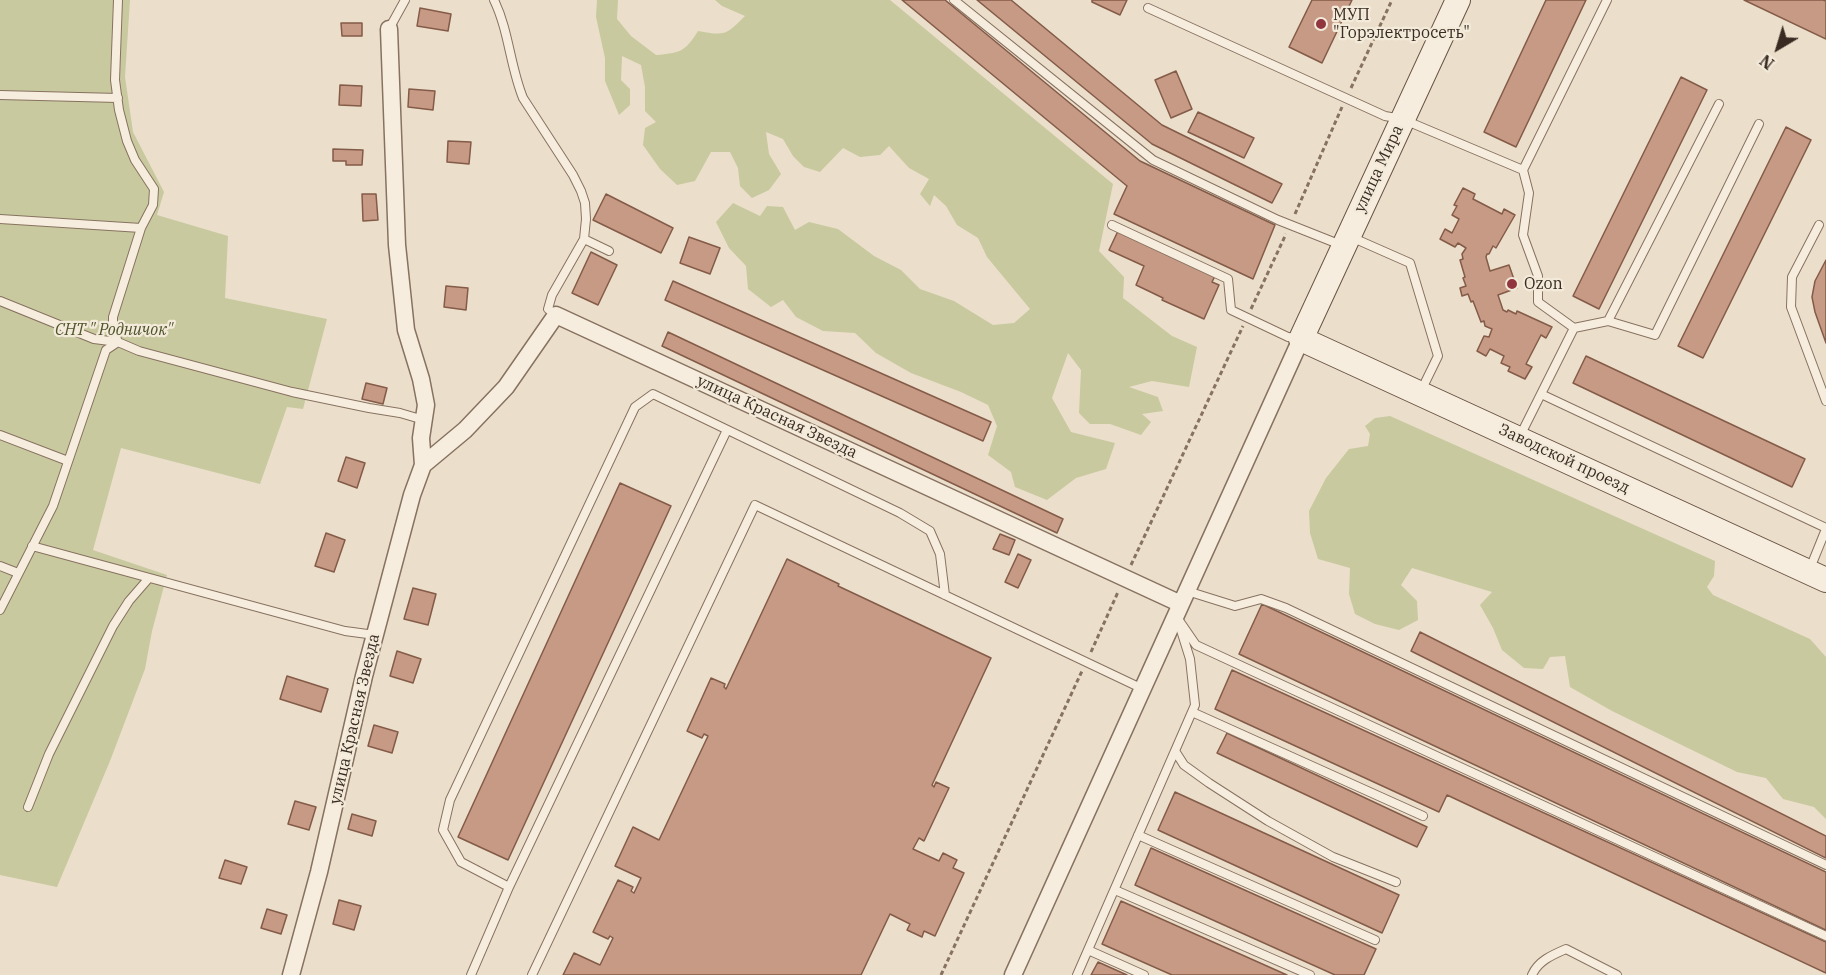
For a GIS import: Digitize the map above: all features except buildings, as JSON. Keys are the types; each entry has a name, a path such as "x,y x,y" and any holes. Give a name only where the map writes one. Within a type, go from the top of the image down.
{"main road":[{"name":"улица Мира","path":"1301,339 1458,0"},
{"name":"Заводской проезд","path":"1301,339 1817,576"}],"street":[{"name":"улица Красная Звезда","path":"291,975 319,872 375,635 412,495 423,465 421,438 426,405 422,379 406,330 397,245 389,29"},
{"name":"улица Красная Звезда","path":"556,315 1182,604"},
{"path":"423,465 465,430 506,387 556,315"},
{"path":"1013,975 1301,339"}],"lane":[{"path":"118,0 115,80 118,98 127,141 135,160 154,189 153,205 141,228 113,317 118,342"},
{"path":"389,29 405,0"},
{"path":"494,0 504,22 517,84 523,98 573,175 585,203 584,239 552,295 548,309 556,315"},
{"path":"954,0 1153,160 1290,225 1410,263 1438,356 1420,393"},
{"path":"1607,0 1523,170 1528,193 1523,236 1538,276 1538,302 1574,328 1608,321 1655,335 1759,124"},
{"path":"1148,8 1385,116 1402,119 1523,170"},
{"path":"0,95 118,98"},
{"path":"1608,321 1719,104"},
{"path":"0,219 141,228"},
{"path":"1113,225 1228,279 1231,310 1288,336 1301,339"},
{"path":"1819,225 1792,277 1791,307 1826,400"},
{"path":"584,239 609,251"},
{"path":"0,302 94,339 118,342 139,351 292,392 400,413 424,420"},
{"path":"1518,438 1574,328"},
{"path":"0,610 53,506 106,350 118,342"},
{"path":"510,887 461,862 443,830 450,800 635,407 653,394 900,513 930,531 940,554 945,595"},
{"path":"1541,394 1826,529 1817,576"},
{"path":"471,975 510,887 727,430"},
{"path":"0,435 68,461"},
{"path":"532,975 755,505 1143,689"},
{"path":"32,546 345,631 375,635"},
{"path":"0,566 18,573"},
{"path":"28,807 50,754 113,626 129,601 149,578"},
{"path":"1182,604 1235,606 1261,599 1286,608 1826,866"},
{"path":"1077,975 1195,705 1182,604"},
{"path":"1182,604 1196,645 1826,936"},
{"path":"1192,712 1423,816"},
{"path":"1175,751 1184,765 1268,821 1333,857 1395,882"},
{"path":"1138,836 1375,940"},
{"path":"1114,890 1310,975"},
{"path":"1532,975 1536,966 1566,949 1617,975"},
{"path":"1088,951 1144,975"}],"path":[{"path":"1090,653 1290,225 1392,0"},
{"path":"941,975 1085,664"}],"green space":[{"name":"СНТ \" Родничок\"","path":"0,0 130,0 125,77 133,132 164,192 157,215 228,236 225,298 327,319 303,409 287,407 260,484 121,448 93,550 167,575 152,631 145,669 110,761 57,887 0,875"},
{"path":"597,0 618,0 617,19 631,36 656,55 681,50 698,31 720,33 729,30 745,16 722,6 715,0 890,0 1113,184 1099,251 1124,277 1123,298 1172,336 1197,347 1189,387 1152,381 1129,387 1158,397 1163,411 1142,414 1151,422 1141,435 1110,424 1090,424 1079,413 1081,370 1068,353 1052,398 1071,432 1115,443 1106,469 1076,478 1047,500 1015,487 1011,472 988,455 997,426 988,405 911,373 876,353 855,333 823,331 796,317 783,300 771,307 748,289 746,266 729,248 716,222 733,203 760,216 767,206 783,207 795,230 809,222 838,229 874,256 901,270 920,289 954,301 993,325 1014,323 1030,309 987,257 978,238 957,225 946,206 934,195 930,206 920,194 929,179 909,168 889,146 880,155 860,157 843,148 820,172 804,167 793,156 783,139 766,132 769,154 781,174 769,190 752,198 740,186 738,168 730,152 711,152 695,181 677,185 660,169 643,145 645,128 656,122 645,111 645,87 641,65 622,56 621,80 630,89 630,105 619,115 605,81 605,58 596,17"},
{"path":"1390,416 1715,561 1714,576 1707,587 1713,595 1810,639 1826,657 1826,819 1814,807 1783,799 1766,778 1737,772 1612,711 1570,687 1565,656 1550,657 1543,669 1524,668 1502,650 1480,605 1492,592 1412,568 1401,585 1417,601 1418,620 1399,630 1375,624 1355,614 1349,594 1350,568 1318,559 1310,533 1309,511 1326,478 1349,449 1368,446 1370,434 1365,426 1375,418"}],"place":[{"name":"МУП \"Горэлектросеть\"","path":"1321,24"},
{"name":"Ozon","path":"1512,284"}]}
